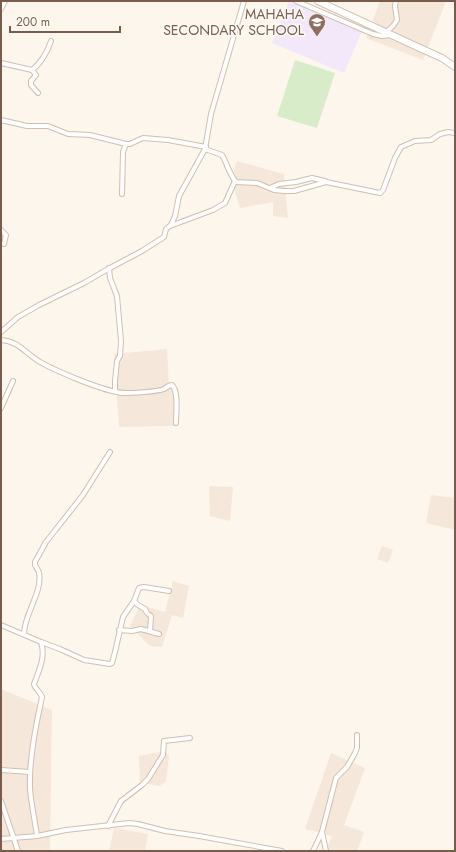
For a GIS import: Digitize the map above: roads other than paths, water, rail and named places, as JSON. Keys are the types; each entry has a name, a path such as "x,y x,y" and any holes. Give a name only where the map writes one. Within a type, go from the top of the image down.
{"main road":[{"path":"319,1 442,58 455,67"}],"street":[{"path":"1,9 4,1"},
{"path":"1,332 18,317 84,283 164,237 166,229 170,226 175,216 178,198 205,148 211,114 244,1"},
{"path":"296,1 373,34 382,36 389,33 397,20 395,6 396,1"},
{"path":"32,70 47,51 51,41"},
{"path":"1,63 32,70 36,74 31,81 31,85 38,93"},
{"path":"1,120 27,126 48,126 68,134 90,135 126,144 130,144 143,138 168,140 205,148 222,155 235,181"},
{"path":"269,188 279,184 312,178 382,193 395,158 401,148 415,140 431,140 440,134 448,132 455,133"},
{"path":"122,194 123,152 126,144"},
{"path":"235,181 258,183 280,191 294,191 326,182"},
{"path":"170,226 213,210 225,203 235,181"},
{"path":"1,230 6,235 4,244"},
{"path":"109,268 110,278 117,296 121,341 120,356 117,361 114,382 115,391"},
{"path":"1,340 7,340 19,345 34,358 54,369 115,391 135,393 164,389 172,385 175,388 177,400 176,424"},
{"path":"1,408 13,381"},
{"path":"24,634 25,623 38,589 39,571 35,565 35,562 46,542 83,495 110,452"},
{"path":"1,625 84,660 110,664 113,661 116,652 119,630 123,617 134,601 137,591 141,587 169,591"},
{"path":"134,601 138,605 145,608 147,613 151,616 150,631"},
{"path":"119,630 132,631 141,629 159,634"},
{"path":"37,836 30,788 30,772 42,697 34,685 44,654 41,642"},
{"path":"313,851 322,832 336,778 352,759 357,748 357,735"},
{"path":"108,826 121,801 148,779 164,755 164,741 190,738"},
{"path":"1,770 30,772"},
{"path":"1,801 18,851"},
{"path":"1,839 37,836 58,831 108,826 119,823 138,824 282,851"},
{"path":"322,832 326,851"}],"place":[{"name":"MAHAHA SECONDARY SCHOOL","path":"317,37"}]}
